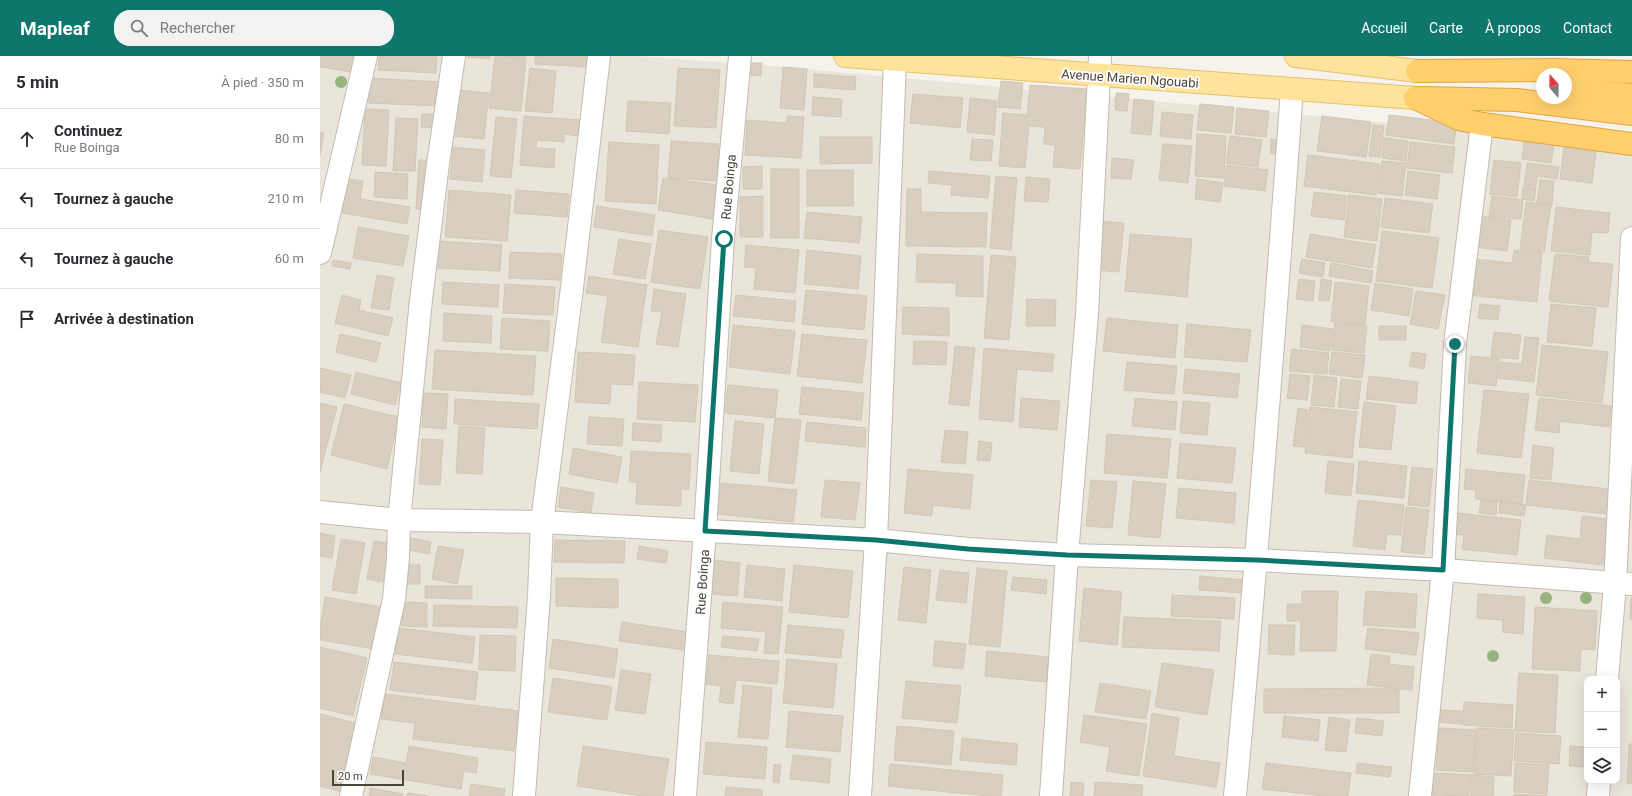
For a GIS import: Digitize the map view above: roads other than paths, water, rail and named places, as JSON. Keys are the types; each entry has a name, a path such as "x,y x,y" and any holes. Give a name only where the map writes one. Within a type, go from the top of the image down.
{"highway":[{"path":"1417,71 1554,70 1632,72"},
{"path":"1417,71 1517,93 1632,114"},
{"path":"1415,98 1517,93 1536,89"},
{"path":"1572,90 1632,95"},
{"path":"1415,98 1459,119 1482,124 1632,144"}],"main road":[{"name":"Avenue Marien Ngouabi","path":"845,56 895,61 1099,66 1292,89 1415,98"},
{"path":"1296,56 1417,71"}],"street":[{"path":"320,253 366,56"},
{"path":"351,796 394,599 398,558 398,520 422,292 438,164 454,56"},
{"path":"524,796 539,596 542,522 571,296 599,56"},
{"name":"Rue Boinga","path":"685,796 705,531 724,239 740,56"},
{"path":"860,796 876,540 895,61"},
{"path":"1050,796 1067,555 1088,314 1099,66"},
{"path":"1235,796 1257,560 1292,89"},
{"path":"1420,796 1443,570 1455,344 1482,124"},
{"path":"1608,676 1624,584 1632,238"},
{"path":"320,512 398,520 542,522 876,540 968,549 1067,555 1257,560 1443,570 1624,584"},
{"path":"1598,796 1599,784"}]}
